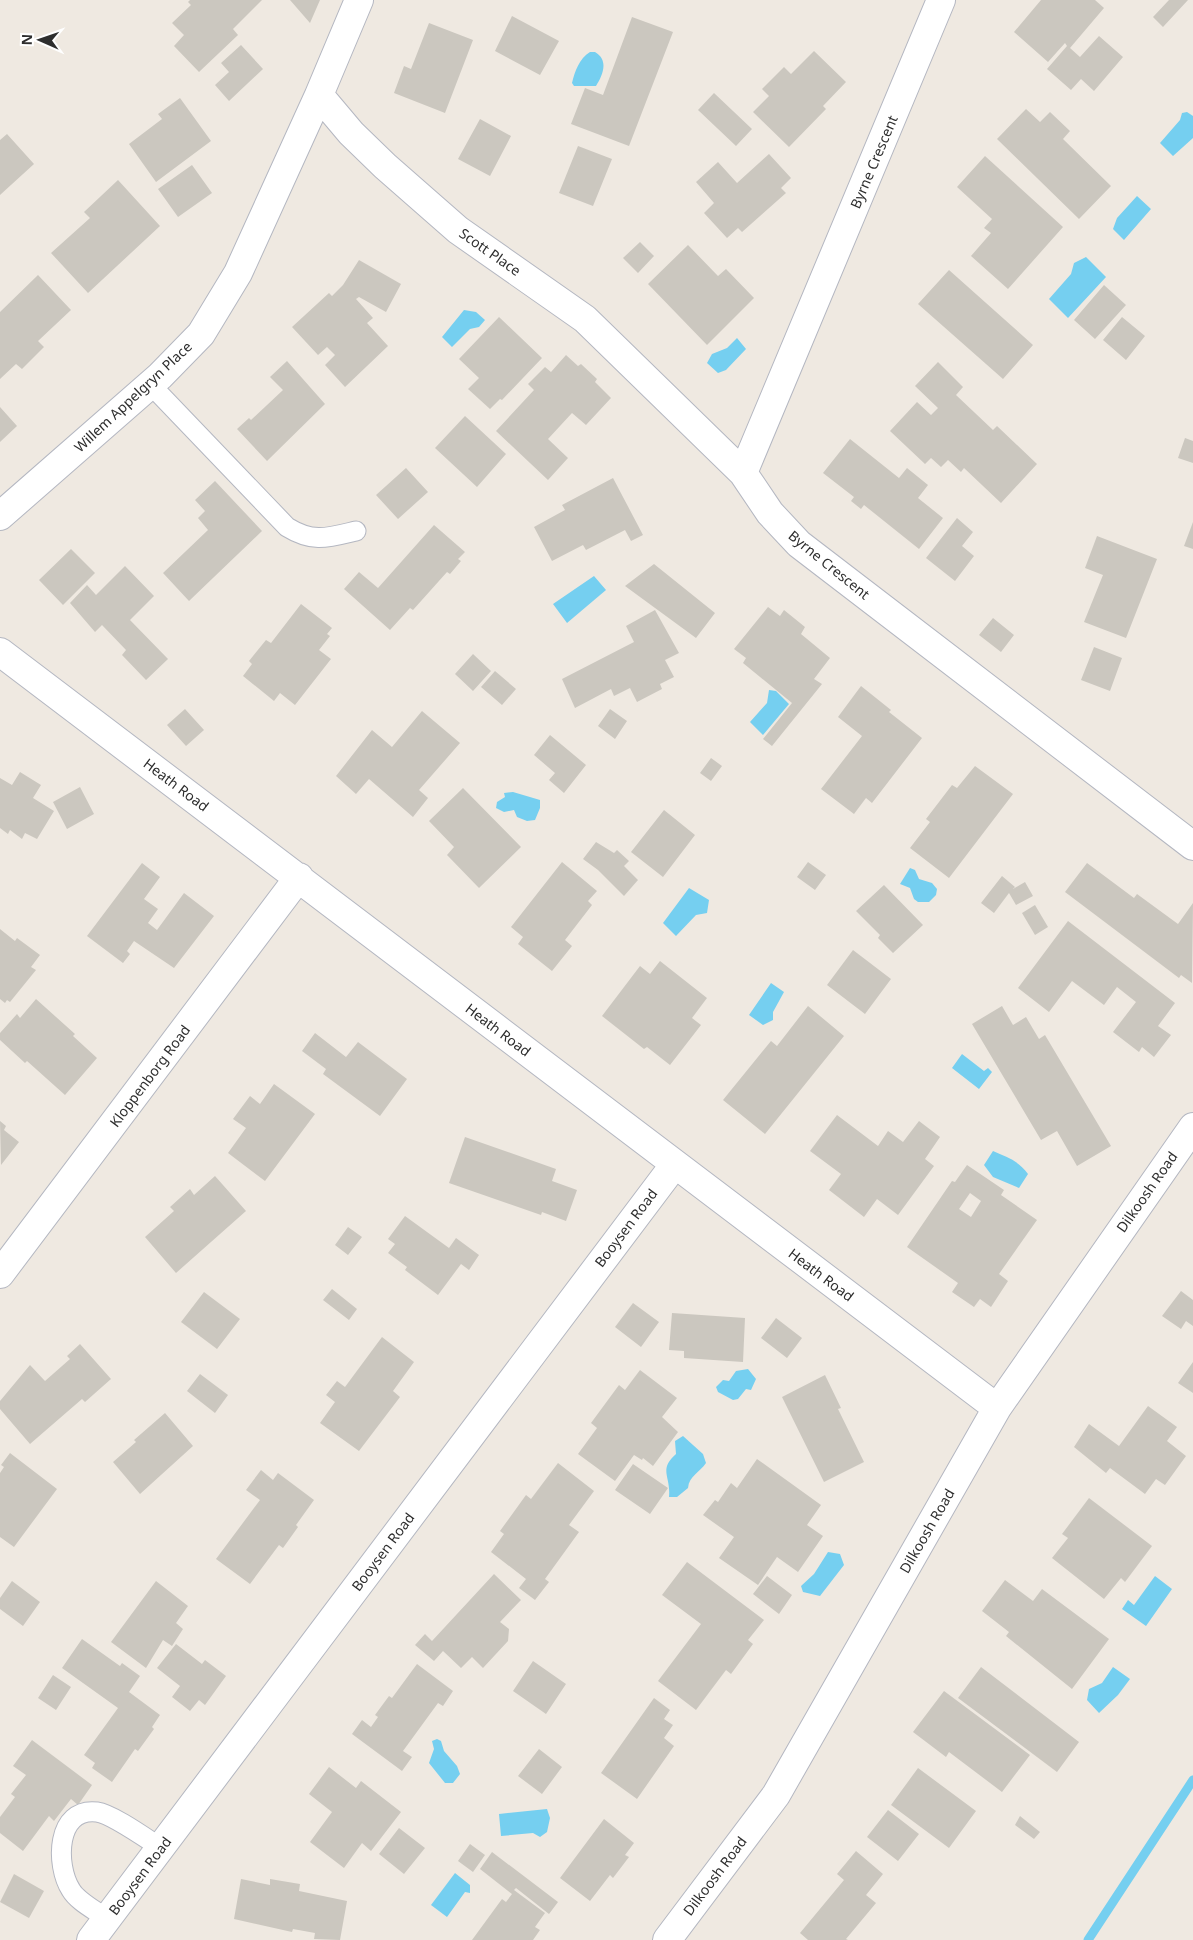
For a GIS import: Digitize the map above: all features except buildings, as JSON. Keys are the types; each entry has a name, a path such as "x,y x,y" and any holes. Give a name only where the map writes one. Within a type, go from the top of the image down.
{"street":[{"path":"319,95 359,0"},
{"name":"Byrne Crescent","path":"942,0 743,473 770,513 798,544 1193,846"},
{"name":"Willem Appelgryn Place","path":"0,516 150,384 201,334 238,273 319,95"},
{"name":"Scott Place","path":"319,95 351,133 385,166 458,230 586,319 743,473"},
{"name":"Heath Road","path":"0,652 997,1408"},
{"name":"Kloppenborg Road","path":"0,1274 299,877"},
{"name":"Dilkoosh Road","path":"668,1940 776,1795 997,1408 1193,1127"},
{"name":"Booysen Road","path":"91,1940 675,1164"}],"lane":[{"path":"150,384 286,527 302,537 325,539 356,531"},
{"path":"107,1919 72,1892 63,1875 60,1856 64,1834 73,1818 84,1812 100,1812 161,1848"}],"water":[{"path":"590,52 595,52 602,59 601,77 596,86 574,86 572,83 578,66"},
{"path":"1187,112 1193,116 1193,138 1173,156 1160,143 1180,120 1182,113"},
{"path":"1137,196 1151,209 1124,240 1113,229 1117,218"},
{"path":"1086,257 1106,277 1068,318 1049,299 1071,274 1074,263"},
{"path":"464,310 476,312 485,320 479,327 470,329 452,347 442,337"},
{"path":"737,338 746,349 726,370 718,373 707,363 712,354 727,348"},
{"path":"594,576 606,590 567,623 553,604"},
{"path":"769,690 776,691 789,704 763,735 750,722 767,703"},
{"path":"513,792 540,800 540,808 535,820 527,821 517,817 514,810 504,812 496,808 497,802 505,797 504,793"},
{"path":"910,868 915,870 919,879 932,883 937,889 936,895 929,902 918,902 914,899 910,888 900,884"},
{"path":"689,888 709,900 707,913 696,915 676,936 663,923"},
{"path":"771,983 784,992 773,1012 773,1020 763,1025 749,1015"},
{"path":"962,1054 984,1071 988,1068 992,1072 979,1089 952,1068"},
{"path":"993,1151 1008,1157 1028,1174 1019,1188 993,1177 984,1165"},
{"path":"748,1369 756,1379 751,1390 746,1389 738,1399 733,1400 718,1392 716,1387 723,1380 729,1381 736,1371"},
{"path":"683,1436 703,1454 706,1463 693,1477 688,1488 677,1497 669,1497 666,1469 676,1454 675,1441"},
{"path":"828,1552 840,1554 844,1565 820,1596 803,1592 801,1586 814,1574"},
{"path":"1155,1576 1172,1589 1146,1626 1122,1609 1128,1600 1134,1605"},
{"path":"1113,1667 1130,1679 1118,1695 1099,1713 1087,1700 1089,1689 1102,1683"},
{"path":"437,1739 441,1741 444,1751 457,1766 460,1774 453,1783 445,1783 429,1763 434,1749 432,1741"},
{"path":"547,1809 550,1818 547,1832 540,1837 533,1833 501,1836 499,1814"},
{"path":"455,1873 470,1885 470,1893 465,1892 447,1917 431,1905"}],"waterway":[{"path":"1088,1940 1193,1780"}]}
